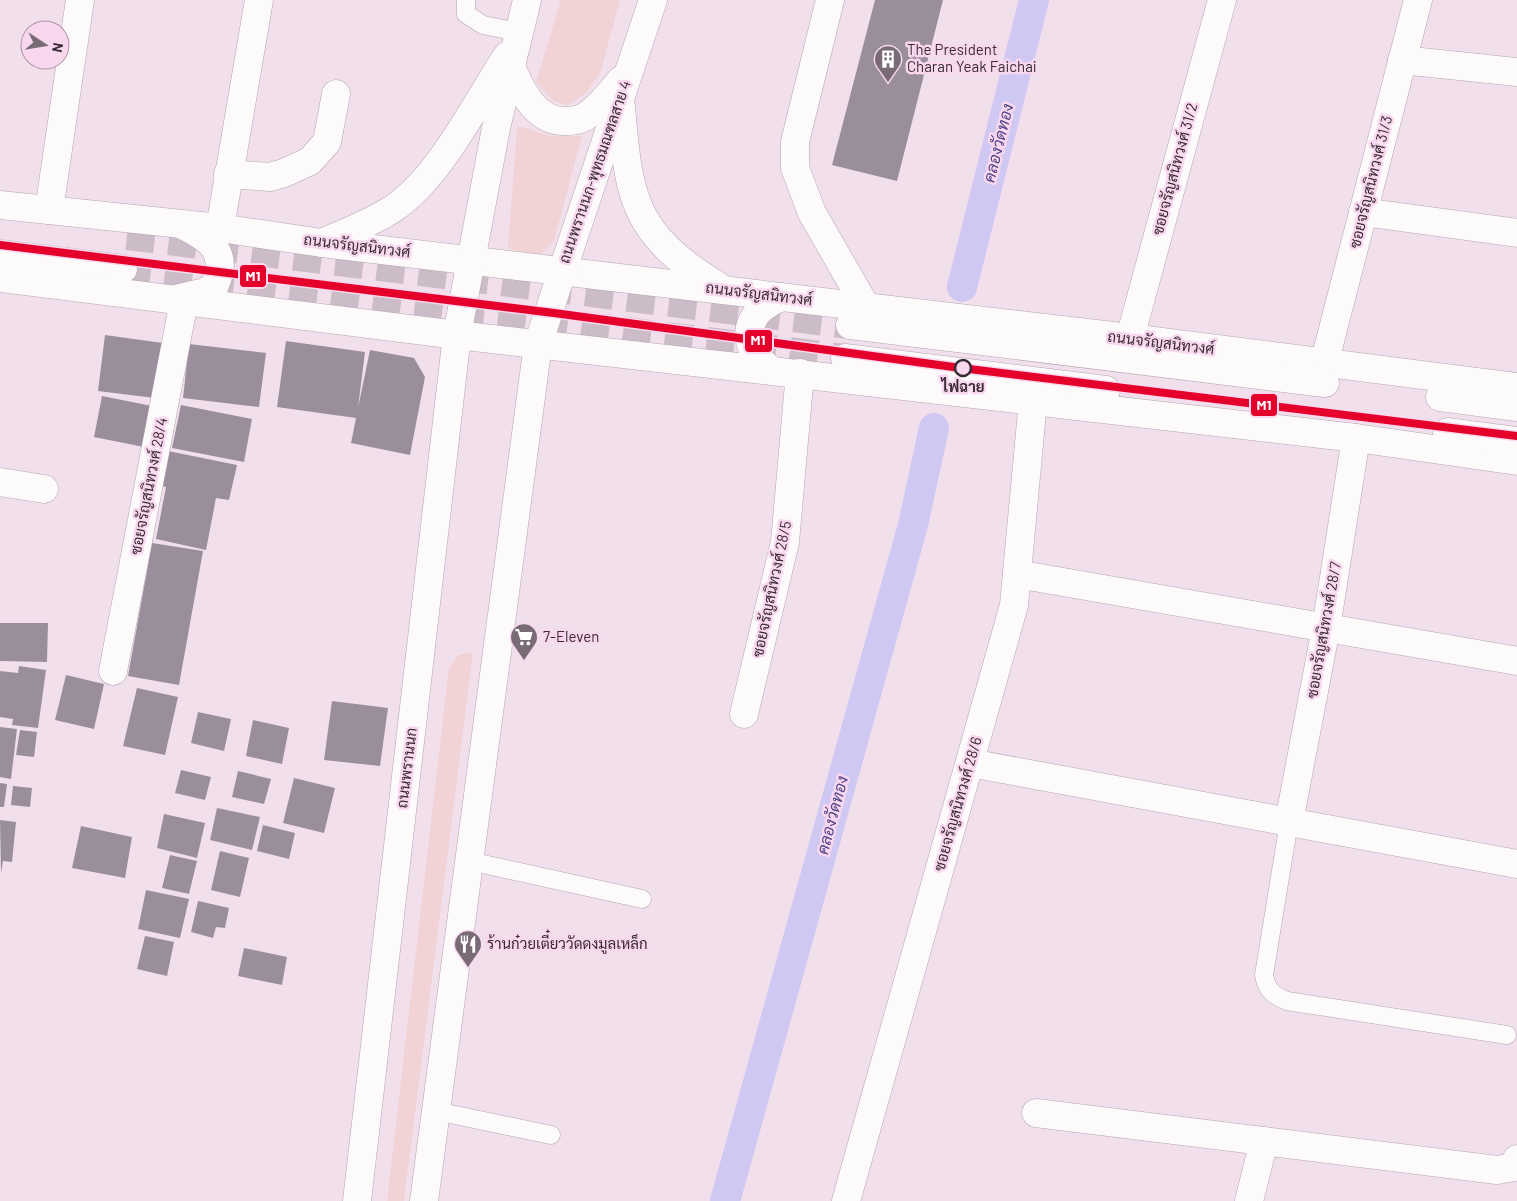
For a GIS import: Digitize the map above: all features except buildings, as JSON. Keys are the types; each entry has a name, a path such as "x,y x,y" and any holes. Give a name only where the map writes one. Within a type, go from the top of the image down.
{"main road":[{"path":"49,210 80,0"},
{"path":"220,228 259,0"},
{"path":"457,335 515,46 527,0"},
{"name":"ถนนพรานนก-พุทธมณฑลสาย 4","path":"538,344 653,0"},
{"path":"830,0 794,142 795,168 812,213 858,316"},
{"name":"ซอยจรัญสนิทวงศ์ 31/2","path":"1130,338 1222,0"},
{"name":"ซอยจรัญสนิทวงศ์ 31/3","path":"1324,364 1418,0"},
{"path":"515,46 521,90 543,114 563,121 584,118 604,101 630,69"},
{"path":"322,243 395,208 430,173 515,46"},
{"path":"1402,60 1517,72"},
{"path":"228,174 270,177 310,161 326,142 336,94"},
{"path":"620,96 628,180 647,226 668,250 688,268 725,290"},
{"name":"ถนนจรัญสนิทวงศ์","path":"0,205 220,228 322,243 781,297 858,316 1517,407"},
{"path":"1363,212 1517,233"},
{"path":"0,221 127,236"},
{"path":"177,300 206,292 216,285 222,266 218,254 211,243 202,235 183,225"},
{"path":"0,254 123,269"},
{"path":"0,278 457,335 1356,438 1517,461"},
{"path":"771,370 758,360 753,353 750,342 751,328 757,314 781,297"},
{"name":"ซอยจรัญสนิทวงศ์ 28/4","path":"113,671 177,300"},
{"name":"ถนนจรัญสนิทวงศ์","path":"858,316 1130,338 1517,388"},
{"name":"ถนนพรานนก","path":"357,1201 457,335"},
{"path":"424,1201 538,344"},
{"path":"844,358 1517,441"},
{"name":"ซอยจรัญสนิทวงศ์ 28/5","path":"744,714 785,542 800,373"},
{"name":"ซอยจรัญสนิทวงศ์ 28/6","path":"846,1201 1014,606 1033,401"},
{"name":"ซอยจรัญสนิทวงศ์ 28/7","path":"1290,822 1326,628 1356,438"},
{"path":"0,482 44,490"},
{"path":"1017,574 1517,661"},
{"path":"970,763 1517,864"},
{"path":"1036,1113 1497,1170 1515,1163"},
{"path":"1249,1201 1264,1141"}],"lane":[{"path":"466,0 466,14 515,46"},
{"path":"1290,822 1264,975 1266,988 1274,996 1288,1001 1507,1035"},
{"path":"469,861 642,899"},
{"path":"436,1111 551,1135"}],"shaded area":[{"path":"561,0 620,0 601,71 587,92 569,105 553,101 536,82"},
{"path":"517,127 527,128 549,136 582,136 554,241 541,254 525,256 508,247"},
{"path":"473,652 404,1201 387,1201 449,667 459,655"}],"waterway":[{"name":"คลองวัดทอง","path":"962,287 1034,0"},
{"name":"คลองวัดทอง","path":"725,1201 913,525 934,428"}],"tunnel":[{"path":"127,236 850,325"},
{"path":"123,269 845,358"}],"transit line":[{"name":"M1","path":"0,245 554,313 961,368 1517,436"}],"place":[{"name":"The President Charan Yeak Faichai","path":"888,83"},
{"name":"ไฟฉาย","path":"963,368"},
{"name":"7-Eleven","path":"524,661"},
{"name":"ร้านก๋วยเตี๋ยววัดดงมูลเหล็ก","path":"468,968"}]}
